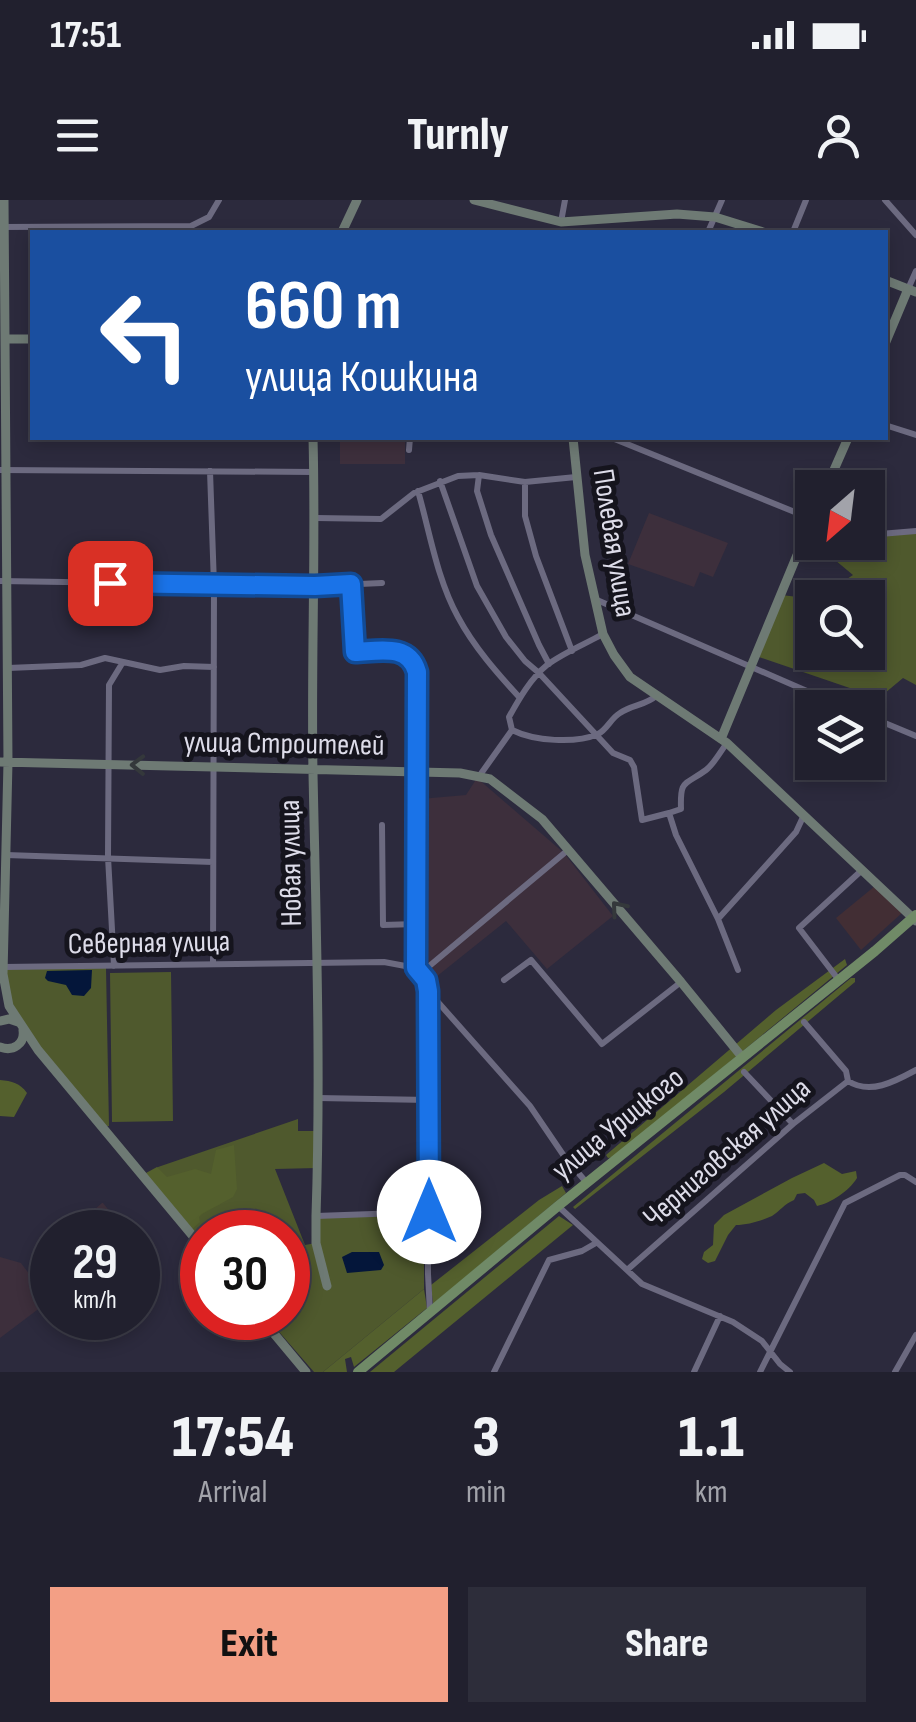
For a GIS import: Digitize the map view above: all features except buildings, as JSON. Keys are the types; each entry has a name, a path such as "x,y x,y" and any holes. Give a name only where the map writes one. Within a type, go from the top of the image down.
{"main road":[{"name":"улица Урицкого","path":"358,1372 586,1182 915,918"}],"street":[{"path":"4,200 3,581 8,668 3,968 9,1006 38,1050 180,1221"},
{"path":"2,227 191,226 208,218 219,200"},
{"path":"343,230 357,200"},
{"path":"474,200 579,227 677,214 715,217 757,230"},
{"path":"561,222 565,200"},
{"path":"709,230 722,200"},
{"path":"795,230 806,200"},
{"path":"885,200 916,235"},
{"path":"888,338 912,290 916,271"},
{"path":"888,281 912,290"},
{"path":"3,333 30,339"},
{"path":"888,426 916,435"},
{"name":"Новая улица","path":"313,440 313,769 318,963 316,1243 326,1286"},
{"path":"409,450 410,440"},
{"name":"Полевая улица","path":"573,440 585,555 603,634 630,678 724,741 915,918"},
{"path":"617,440 795,512"},
{"path":"834,470 847,440"},
{"path":"3,470 314,472"},
{"path":"210,471 214,584 212,964"},
{"path":"479,475 477,491 491,535 549,664"},
{"path":"316,518 381,520 418,491 458,476 526,482 576,477"},
{"path":"440,481 477,586 506,637 612,753 630,760 642,820 681,809 680,788 684,782 709,768 724,741 795,560"},
{"path":"526,482 526,516 536,556 572,651"},
{"path":"418,491 442,580 457,615 493,668 520,698"},
{"path":"885,534 916,531"},
{"path":"3,581 315,586 382,583"},
{"path":"351,584 355,652 400,651 409,656 417,672 416,924 418,970 428,991 430,1314"},
{"path":"596,600 803,690"},
{"path":"603,634 549,664 539,674 509,717 512,730 480,775 542,819 742,1057"},
{"path":"8,668 81,665 105,658 160,670 214,666"},
{"path":"114,966 108,857 109,686 123,662"},
{"path":"512,730 547,740 602,734 618,714 656,696"},
{"path":"885,723 916,736"},
{"name":"улица Строителей","path":"4,762 480,775"},
{"path":"669,813 738,970"},
{"path":"718,918 796,832 803,817"},
{"path":"382,825 383,924 416,924"},
{"path":"418,970 568,850"},
{"path":"6,855 213,862"},
{"path":"838,980 799,928 861,871"},
{"path":"504,980 531,960 602,1044 681,982"},
{"name":"Северная улица","path":"3,968 384,962 418,970"},
{"path":"428,991 530,1106 586,1182"},
{"path":"0,1020 9,1006"},
{"path":"0,1020 12,1019 22,1028 22,1042 12,1049 2,1048"},
{"path":"804,1022 846,1071 848,1080"},
{"path":"2,1048 38,1050"},
{"name":"Черниговская улица","path":"626,1270 848,1080 871,1089 916,1070"},
{"path":"744,1072 792,1124"},
{"path":"318,1098 429,1100"},
{"path":"760,1372 845,1203 900,1176 916,1182"},
{"path":"558,1206 653,1290 720,1316 753,1334 790,1372"},
{"path":"316,1216 429,1212"},
{"path":"494,1372 544,1267 550,1260 596,1243"},
{"path":"694,1372 720,1316"},
{"path":"895,1372 916,1335"},
{"path":"280,1340 306,1372"}],"shaded area":[{"path":"340,440 405,440 405,464 340,464"},
{"path":"649,513 728,543 713,577 700,572 694,587 628,564"},
{"path":"477,778 564,853 613,916 547,969 506,921 431,981 418,965 420,799 466,795"},
{"path":"875,886 903,912 861,950 836,918"},
{"path":"0,1257 21,1263 30,1275 30,1315 0,1338"}],"green space":[{"path":"916,533 916,685 903,678 885,693 856,690 797,670 885,670 885,580 845,580 853,575 835,560 885,560 885,536"},
{"path":"781,595 795,597 795,669 756,656"},
{"path":"845,959 847,965 608,1158 606,1155 776,1010"},
{"path":"106,968 109,1126 103,1126 40,1049 11,1005 5,969"},
{"path":"171,972 173,1121 112,1122 110,973"},
{"path":"851,978 855,982 724,1092 573,1207"},
{"path":"0,1080 15,1083 27,1093 14,1117 0,1116"},
{"path":"298,1119 298,1131 317,1131 317,1168 275,1169 291,1210 180,1210 180,1216 146,1176 158,1167"},
{"path":"234,1145 237,1189 233,1197 209,1210 180,1210 180,1217 146,1173 157,1167 167,1177 195,1169 211,1174 216,1150"},
{"path":"824,1163 842,1174 856,1171 857,1178 845,1192 817,1206 805,1193 797,1194 772,1216 736,1225 715,1261 708,1263 702,1259 713,1245 714,1225 724,1215"},
{"path":"562,1186 566,1193 433,1304 431,1285"},
{"path":"424,1216 424,1289 323,1372 314,1372 286,1340 310,1340 310,1244 316,1243 317,1217"},
{"path":"559,1216 573,1225 394,1372 370,1372"},
{"path":"424,1289 427,1308 354,1367 351,1357 345,1359 347,1372 323,1372"}],"water":[{"path":"92,970 91,988 84,996 72,995 66,985 45,978 47,971"},
{"path":"352,1252 379,1252 384,1265 381,1270 347,1273 342,1257"}],"route":[{"path":"110,583 351,584 355,652 400,651 414,663 416,968 426,980 428,991 429,1212"}]}
